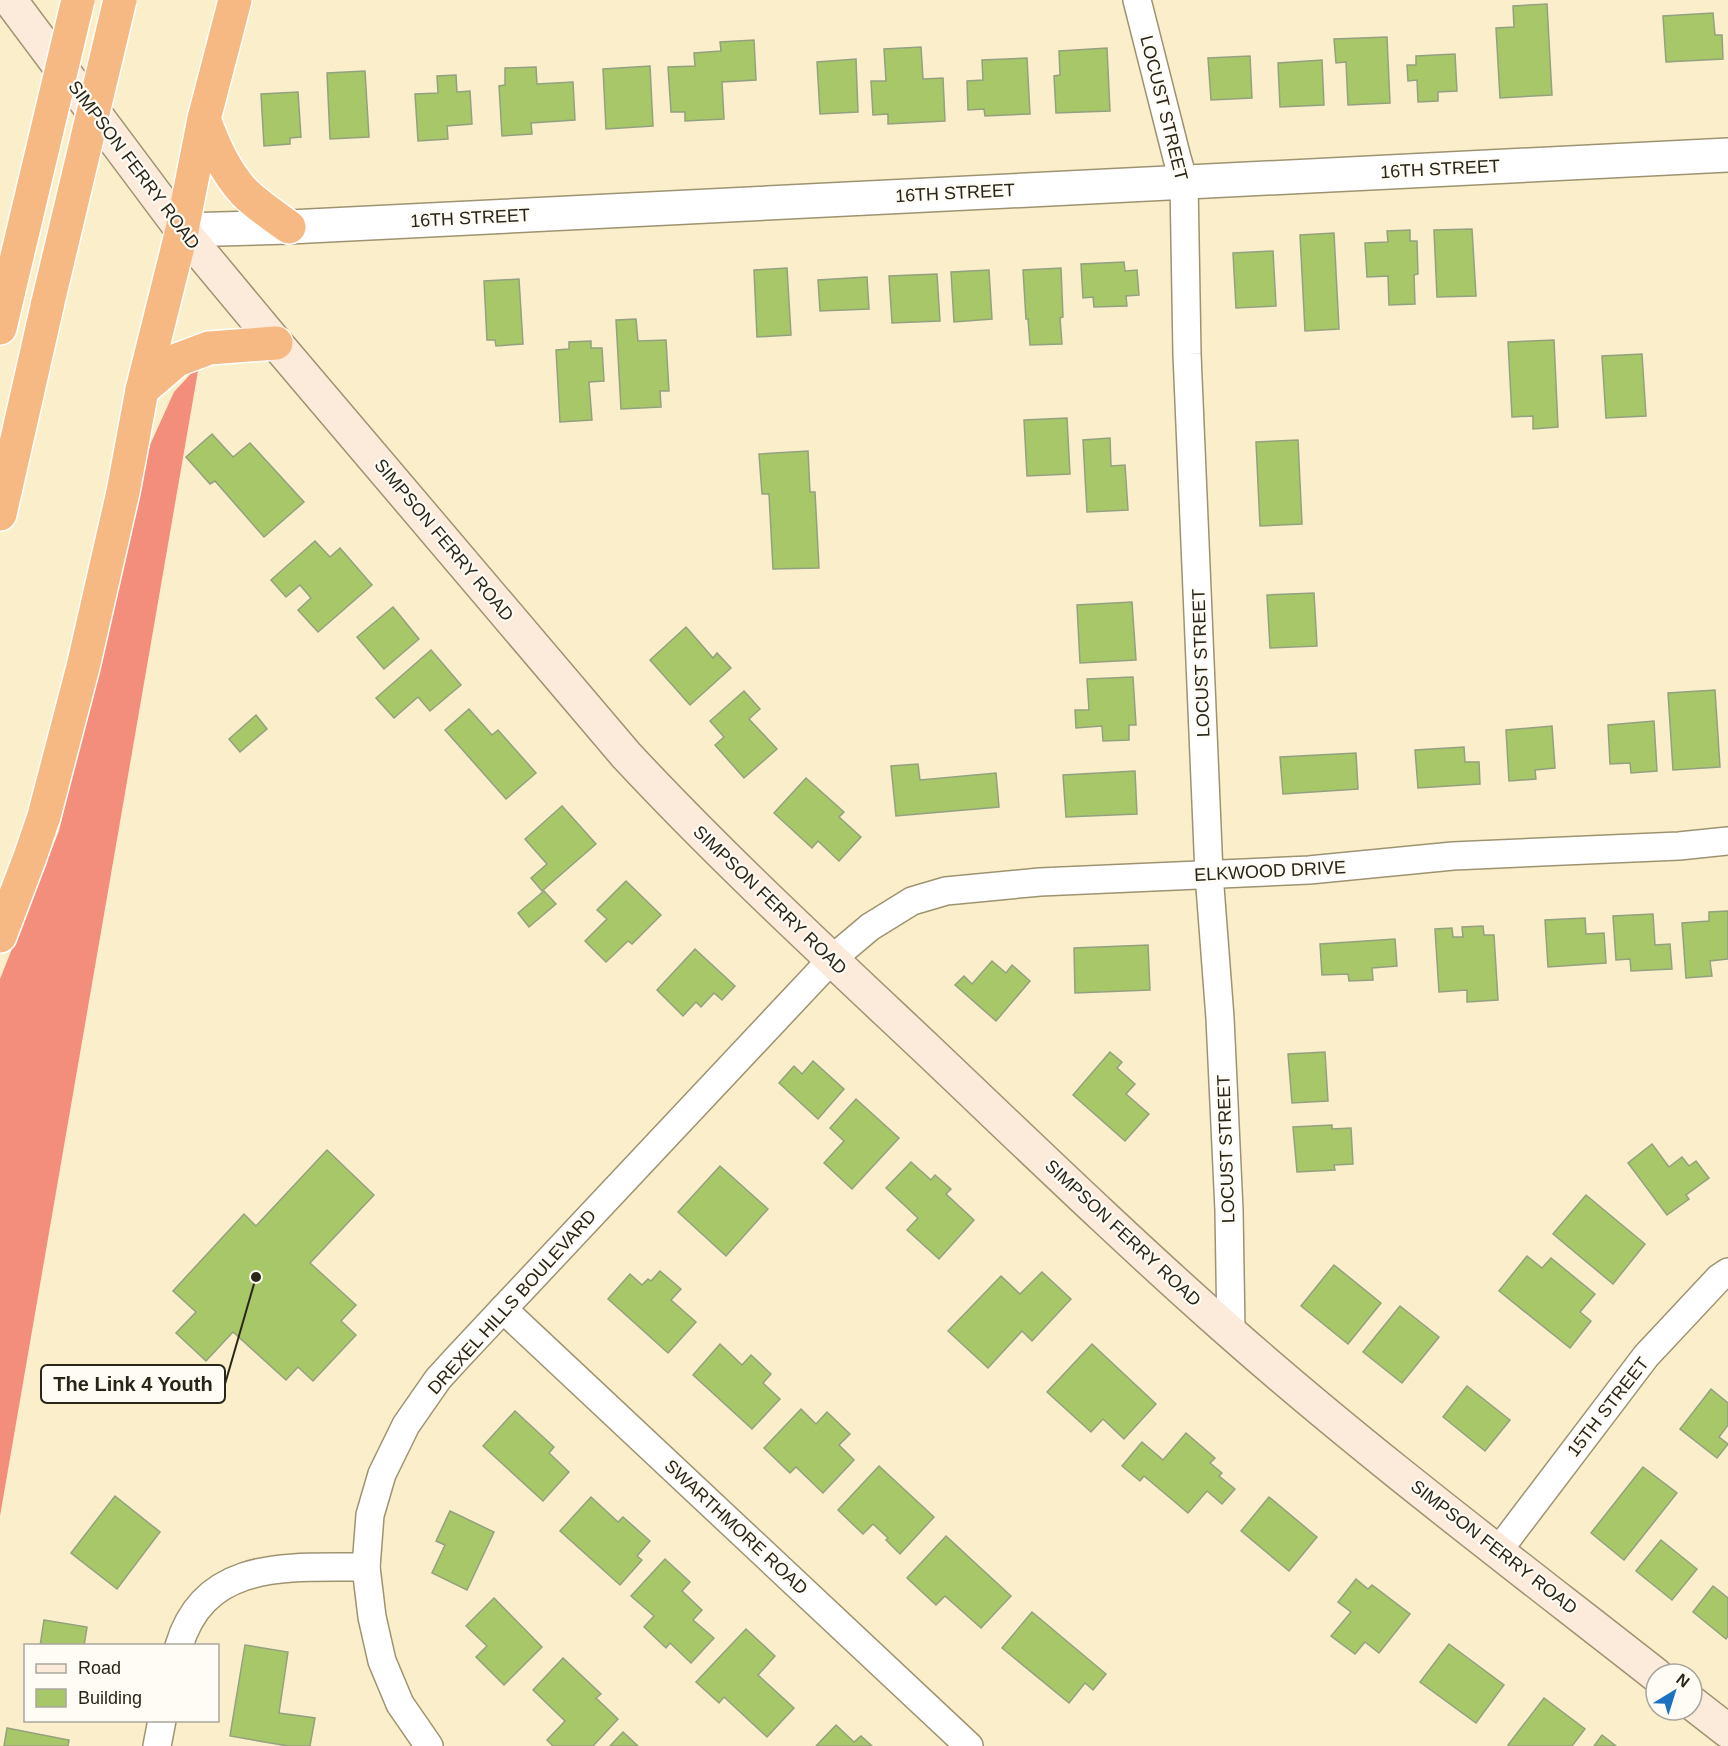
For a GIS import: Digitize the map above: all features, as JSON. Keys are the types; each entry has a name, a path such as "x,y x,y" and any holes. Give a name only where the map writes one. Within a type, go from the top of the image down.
{"highway":[{"path":"0,328 78,0"},
{"path":"0,514 120,0"},
{"path":"0,936 47,804 83,667 123,492 142,390 182,230 204,119 235,0"},
{"path":"204,119 228,172 246,194 289,227"},
{"path":"142,390 177,360 208,348 276,343"}],"main road":[{"name":"SIMPSON FERRY ROAD","path":"10,0 182,230 276,343 626,755 724,858 1153,1262 1231,1332 1328,1415 1644,1666"},
{"path":"1704,1712 1728,1731"}],"street":[{"name":"LOCUST STREET","path":"1137,0 1184,182 1187,354 1209,874 1221,1040 1229,1210 1231,1332"},
{"name":"16TH STREET","path":"182,230 289,227 1728,155"},
{"name":"ELKWOOD DRIVE","path":"832,960 870,927 912,901 946,891 1040,882 1309,870 1453,856 1679,846 1728,841"},
{"name":"DREXEL HILLS BOULEVARD","path":"429,1746 400,1704 382,1661 372,1617 366,1567 370,1515 382,1474 406,1425 438,1380 503,1309 832,960"},
{"name":"15TH STREET","path":"1498,1551 1646,1356 1719,1278 1728,1272"},
{"name":"SWARTHMORE ROAD","path":"503,1309 969,1746"},
{"path":"179,1644 189,1620 203,1602 221,1587 252,1573 278,1568 366,1567"},
{"path":"157,1746 162,1722"}],"shaded area":[{"path":"199,365 0,1516 0,979 59,831 150,445 174,392"}],"building":[{"path":"1547,4 1552,95 1500,98 1496,28 1514,27 1513,6"},
{"path":"1713,13 1715,35 1722,35 1723,59 1666,62 1663,16"},
{"path":"1387,37 1390,103 1348,105 1346,62 1336,63 1334,39"},
{"path":"754,40 756,80 722,82 724,119 685,121 685,112 671,112 668,67 695,66 694,53 721,51 720,42"},
{"path":"921,47 923,79 943,78 945,121 888,124 888,114 873,115 871,81 886,81 884,49"},
{"path":"1107,48 1110,111 1056,113 1054,76 1060,75 1059,51"},
{"path":"1455,54 1457,91 1438,92 1438,101 1418,102 1417,80 1408,81 1407,65 1416,65 1416,56"},
{"path":"1250,56 1252,98 1211,100 1208,58"},
{"path":"1027,58 1030,114 985,116 984,109 968,110 967,81 983,80 982,60"},
{"path":"856,59 858,112 820,114 817,62"},
{"path":"1322,60 1324,105 1280,107 1278,63"},
{"path":"650,66 653,126 606,129 603,69"},
{"path":"536,67 537,84 573,82 575,120 531,123 532,134 502,136 499,86 505,85 505,68"},
{"path":"365,71 369,137 330,139 327,73"},
{"path":"456,75 457,92 470,91 472,124 447,126 448,139 418,141 415,94 438,93 437,76"},
{"path":"298,92 301,137 290,138 290,144 264,146 261,94"},
{"path":"1472,229 1476,296 1437,297 1434,230"},
{"path":"1410,230 1410,241 1417,241 1418,274 1414,275 1415,304 1389,305 1388,276 1367,277 1365,243 1388,242 1387,231"},
{"path":"1334,233 1339,329 1305,331 1300,235"},
{"path":"1273,251 1276,306 1236,308 1233,253"},
{"path":"1124,262 1125,271 1137,270 1139,295 1126,296 1127,306 1094,307 1093,297 1083,298 1081,264"},
{"path":"787,268 791,335 757,337 754,270"},
{"path":"1061,268 1062,344 1030,345 1023,270"},
{"path":"989,270 992,319 954,322 951,272"},
{"path":"937,274 940,321 892,323 889,276"},
{"path":"867,277 869,309 820,311 818,280"},
{"path":"519,279 523,344 496,346 495,340 487,340 484,281"},
{"path":"636,319 638,341 666,340 669,391 660,391 661,407 621,409 616,320"},
{"path":"1554,340 1558,427 1533,429 1533,416 1512,417 1508,342"},
{"path":"591,341 591,348 602,348 604,381 589,382 592,420 560,422 556,350 569,349 569,342"},
{"path":"1642,354 1646,416 1606,418 1602,356"},
{"path":"1067,418 1070,474 1027,476 1024,420"},
{"path":"212,434 233,457 250,443 304,502 264,537 215,481 210,484 186,457"},
{"path":"1110,438 1111,466 1125,465 1128,510 1087,512 1083,440"},
{"path":"1298,440 1302,524 1260,526 1256,442"},
{"path":"808,451 810,492 815,492 819,568 773,569 769,494 762,494 759,454"},
{"path":"315,541 330,557 340,548 372,585 318,632 298,610 311,598 300,585 286,597 271,580"},
{"path":"1314,593 1317,646 1270,648 1267,595"},
{"path":"1132,602 1136,660 1080,663 1077,605"},
{"path":"393,607 419,639 384,669 357,637"},
{"path":"686,627 713,658 717,653 731,668 690,705 650,660"},
{"path":"431,650 461,685 430,711 418,697 394,718 376,698"},
{"path":"1133,677 1136,725 1129,725 1129,740 1103,741 1102,726 1076,728 1075,710 1089,710 1087,679"},
{"path":"1715,690 1720,767 1673,770 1668,693"},
{"path":"744,691 760,709 749,719 777,749 744,778 715,745 724,737 710,721"},
{"path":"469,709 492,735 498,730 536,773 506,799 445,730"},
{"path":"256,715 267,729 240,752 229,739"},
{"path":"1654,721 1657,771 1631,773 1630,763 1610,764 1608,725"},
{"path":"1552,726 1555,768 1535,770 1536,779 1509,781 1506,730"},
{"path":"1464,747 1465,762 1479,762 1480,784 1418,788 1415,750"},
{"path":"1356,753 1358,789 1283,794 1280,757"},
{"path":"918,764 920,780 996,773 999,807 896,816 891,766"},
{"path":"1135,771 1137,814 1066,817 1063,775"},
{"path":"806,778 844,812 839,817 861,837 839,861 818,841 812,848 774,813"},
{"path":"562,806 596,844 542,891 531,878 547,864 525,839"},
{"path":"626,881 661,915 632,944 628,941 606,962 585,941 607,919 597,910"},
{"path":"544,891 556,904 529,927 518,913"},
{"path":"1728,911 1728,959 1710,961 1712,976 1686,978 1682,923 1709,921 1709,912"},
{"path":"1653,914 1655,945 1670,944 1672,969 1631,971 1630,959 1616,960 1613,916"},
{"path":"1585,918 1586,934 1604,933 1606,963 1548,967 1545,920"},
{"path":"1483,926 1484,935 1494,935 1498,1000 1467,1002 1467,990 1439,992 1435,929 1452,928 1453,937 1463,937 1462,927"},
{"path":"1395,939 1397,966 1372,968 1373,980 1349,981 1348,974 1322,975 1320,944"},
{"path":"1148,945 1150,990 1075,993 1074,948"},
{"path":"695,949 735,986 722,1000 714,993 701,1007 696,1002 683,1016 657,990"},
{"path":"992,961 1006,973 1012,965 1030,981 996,1021 955,985 964,976 972,984"},
{"path":"1110,1052 1122,1062 1117,1068 1135,1084 1126,1094 1149,1114 1125,1141 1073,1095"},
{"path":"1325,1052 1328,1101 1292,1103 1288,1054"},
{"path":"813,1061 844,1089 818,1119 779,1083 794,1066 802,1074"},
{"path":"856,1099 899,1138 852,1189 824,1163 844,1141 830,1128"},
{"path":"1332,1125 1332,1129 1351,1128 1353,1164 1334,1165 1335,1170 1297,1172 1293,1127"},
{"path":"1652,1144 1669,1167 1682,1157 1689,1166 1696,1161 1709,1178 1686,1195 1689,1199 1667,1215 1628,1163"},
{"path":"327,1150 374,1195 310,1263 356,1305 341,1321 356,1335 313,1381 298,1367 286,1380 233,1332 206,1361 176,1333 196,1312 173,1291 244,1214 256,1226"},
{"path":"911,1162 931,1180 935,1175 951,1189 946,1194 974,1220 939,1259 907,1230 918,1218 886,1188"},
{"path":"720,1166 768,1209 726,1256 678,1212"},
{"path":"1586,1195 1645,1244 1613,1284 1553,1234"},
{"path":"1527,1256 1542,1268 1551,1258 1595,1294 1580,1312 1591,1321 1570,1348 1499,1291"},
{"path":"1334,1265 1381,1303 1348,1344 1301,1306"},
{"path":"660,1271 681,1289 671,1300 696,1322 668,1353 608,1299 630,1274 642,1285 648,1279 651,1281"},
{"path":"1042,1272 1071,1299 1032,1341 1022,1331 988,1368 948,1331 1001,1276 1020,1294"},
{"path":"1400,1306 1439,1337 1402,1383 1363,1352"},
{"path":"720,1344 742,1365 751,1355 771,1374 763,1383 780,1399 752,1429 693,1375"},
{"path":"1092,1344 1156,1404 1124,1439 1103,1419 1091,1432 1047,1392"},
{"path":"1467,1386 1510,1420 1485,1451 1443,1417"},
{"path":"1711,1389 1728,1403 1728,1425 1719,1437 1728,1444 1717,1458 1680,1429"},
{"path":"801,1409 816,1424 827,1412 850,1434 839,1445 854,1460 823,1493 796,1467 790,1473 764,1448"},
{"path":"515,1411 554,1447 549,1453 569,1472 543,1501 483,1446"},
{"path":"1186,1433 1215,1458 1210,1463 1222,1473 1219,1476 1235,1489 1222,1504 1207,1491 1188,1513 1144,1476 1140,1481 1122,1466 1142,1442 1163,1460"},
{"path":"879,1466 934,1517 900,1554 873,1524 863,1534 838,1510"},
{"path":"1643,1467 1677,1493 1624,1560 1591,1533"},
{"path":"115,1496 160,1532 117,1589 71,1553"},
{"path":"591,1497 618,1522 623,1517 650,1541 637,1556 642,1560 620,1585 560,1531"},
{"path":"1269,1497 1317,1537 1289,1571 1241,1531"},
{"path":"450,1511 494,1532 467,1590 432,1573 445,1545 436,1541"},
{"path":"946,1536 1011,1596 981,1628 945,1596 936,1605 907,1578"},
{"path":"1661,1540 1697,1569 1672,1600 1636,1571"},
{"path":"665,1559 690,1582 682,1591 702,1610 693,1620 714,1638 691,1663 670,1643 666,1648 644,1627 654,1616 631,1596"},
{"path":"1356,1579 1368,1589 1372,1585 1410,1614 1379,1653 1365,1642 1355,1654 1331,1636 1351,1612 1338,1602"},
{"path":"1713,1586 1728,1598 1728,1636 1726,1639 1693,1612"},
{"path":"494,1598 542,1647 504,1685 476,1657 487,1646 466,1626"},
{"path":"1032,1612 1106,1674 1093,1690 1085,1683 1069,1703 1002,1648"},
{"path":"44,1620 87,1627 84,1644 40,1644"},
{"path":"746,1629 775,1656 758,1675 794,1708 767,1737 724,1697 719,1703 696,1682"},
{"path":"1449,1644 1504,1685 1476,1723 1420,1682"},
{"path":"245,1645 288,1652 279,1713 315,1718 310,1746 288,1746 230,1736"},
{"path":"563,1658 601,1694 596,1698 618,1719 593,1746 553,1746 547,1740 565,1721 533,1690"},
{"path":"1544,1698 1585,1729 1572,1746 1508,1745"},
{"path":"836,1725 854,1742 861,1736 872,1746 816,1746"},
{"path":"7,1728 69,1740 68,1746 4,1746"},
{"path":"623,1732 638,1746 610,1746"},
{"path":"1602,1735 1616,1746 1594,1746"}],"place":[{"name":"The Link 4 Youth","path":"256,1277"}]}
